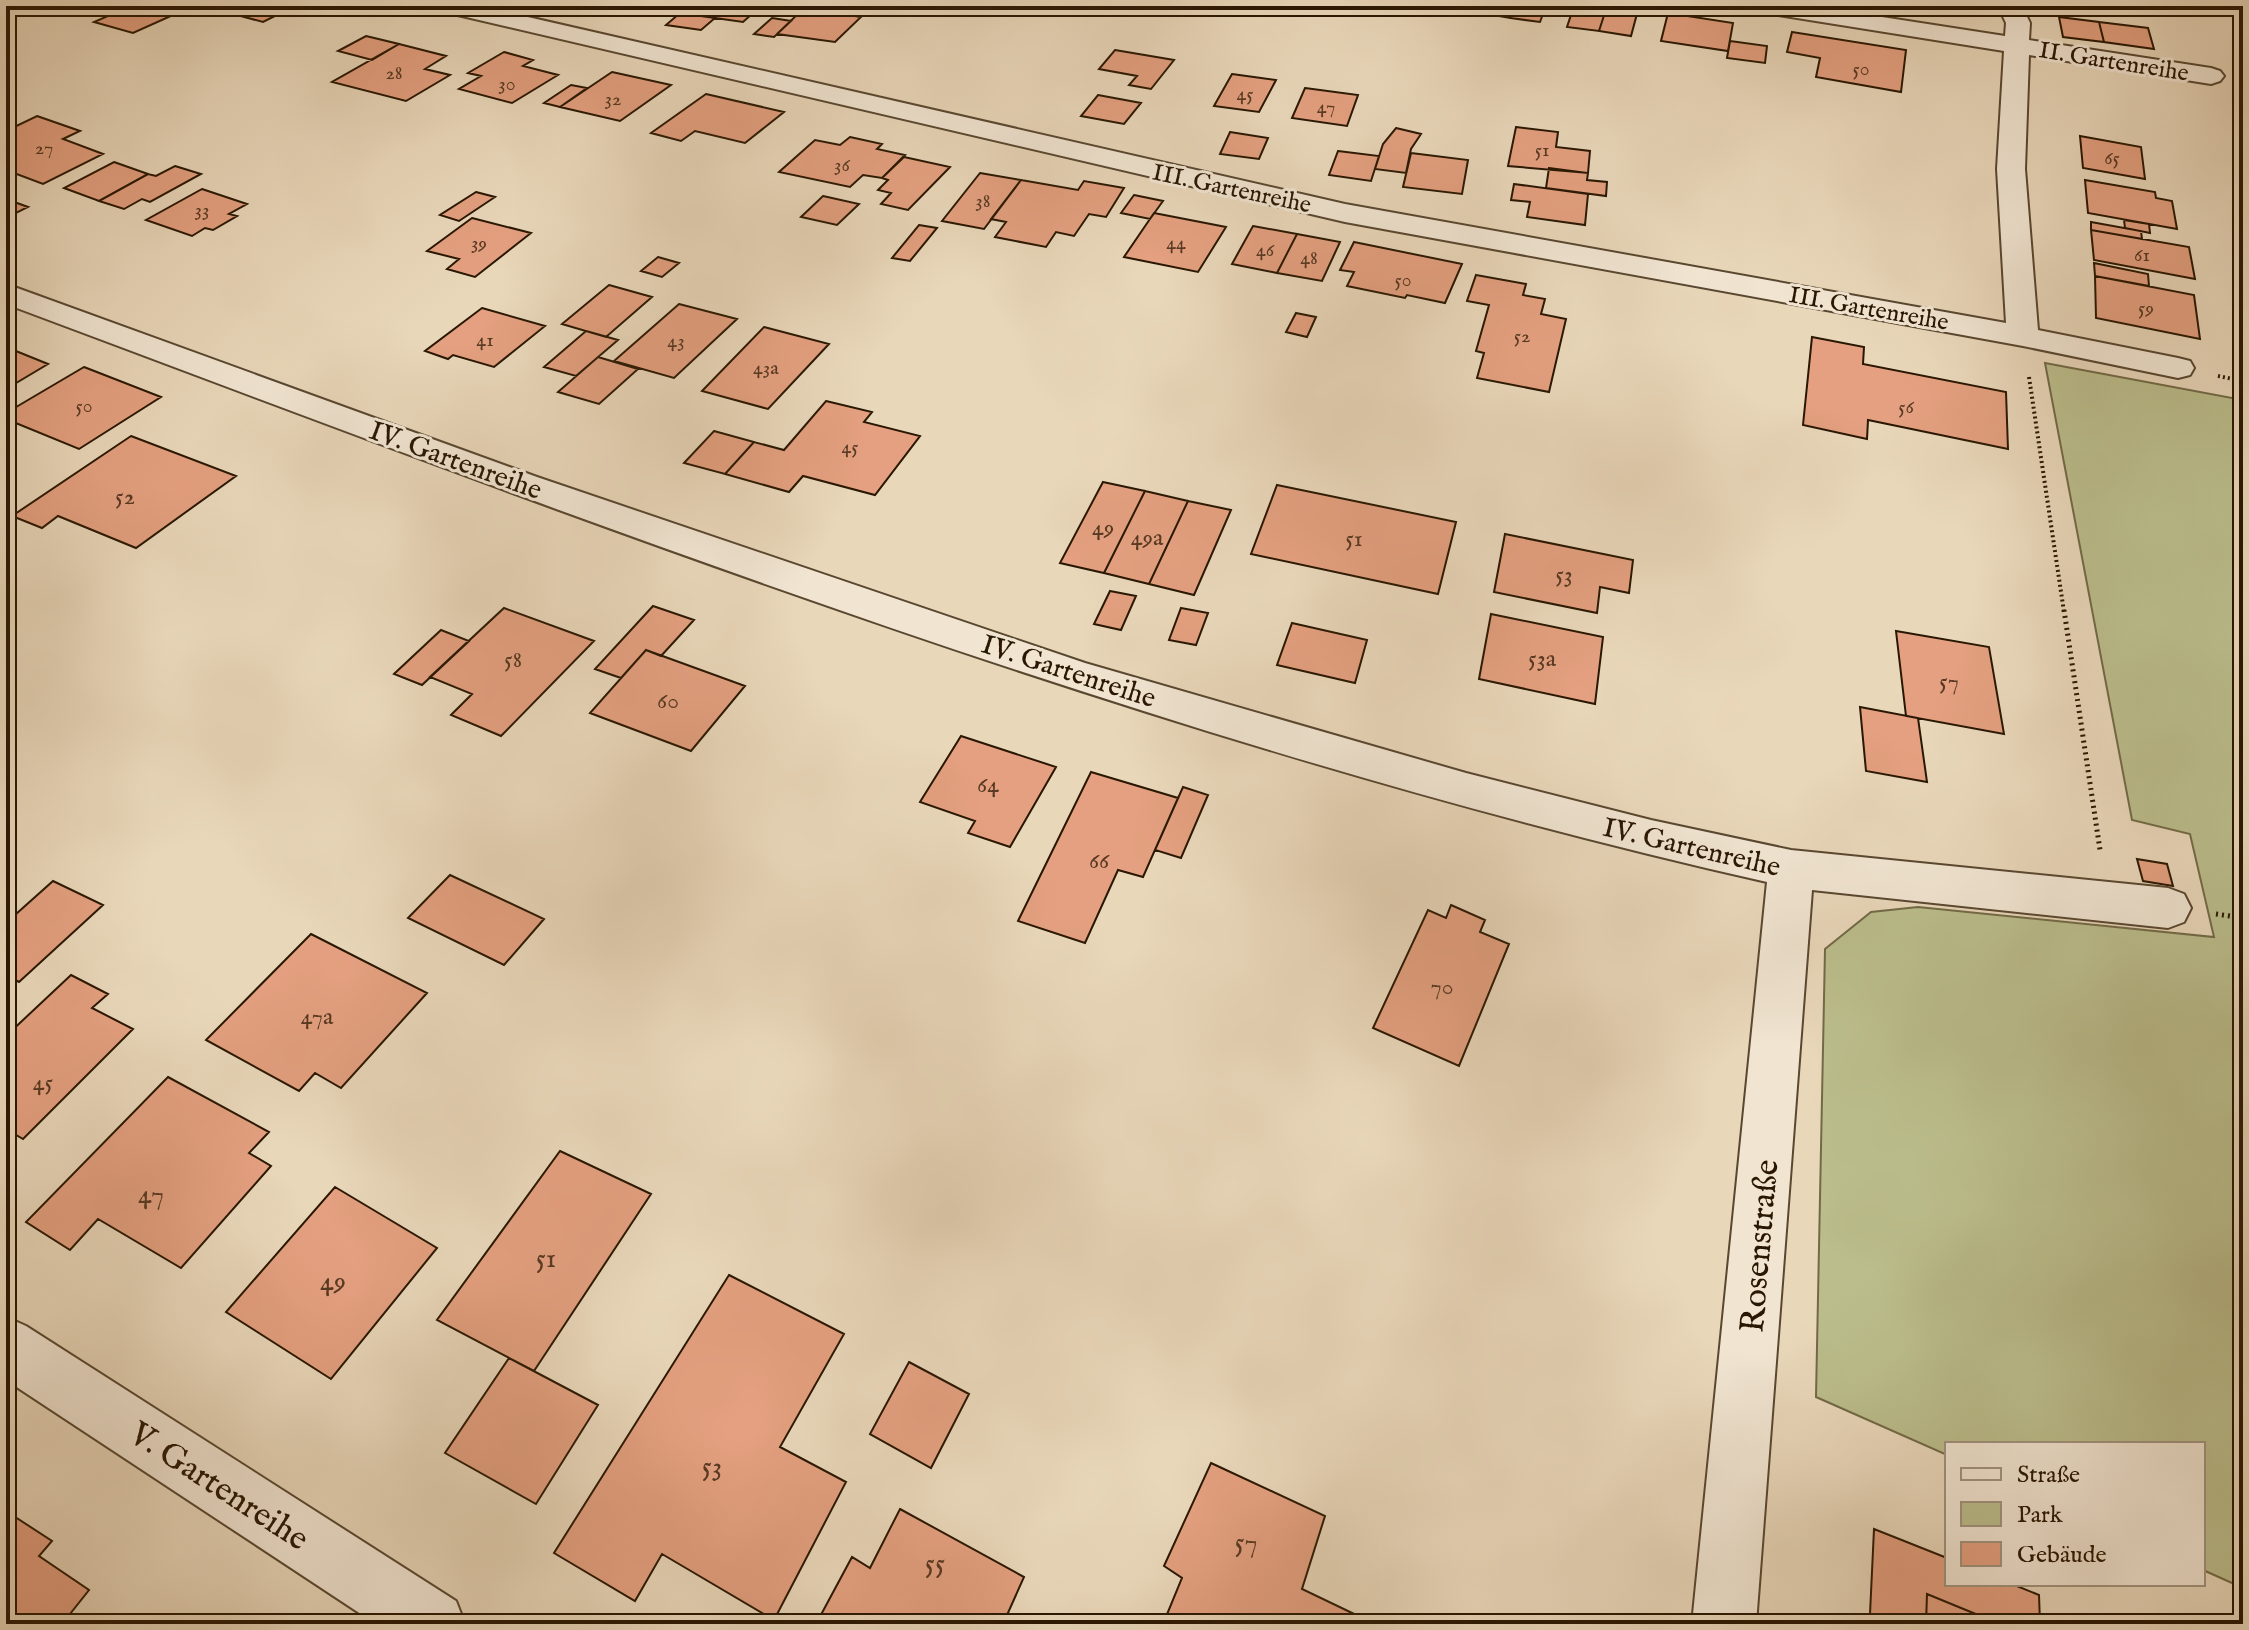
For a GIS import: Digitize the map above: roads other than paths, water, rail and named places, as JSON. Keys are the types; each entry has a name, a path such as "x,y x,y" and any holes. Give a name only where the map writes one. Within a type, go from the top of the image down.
{"street":[{"name":"III. Gartenreihe","path":"449,6 1331,210 2023,336 2178,368"},
{"name":"II. Gartenreihe","path":"1766,6 2211,76"},
{"name":"II. Gartenreihe","path":"2010,6 2018,23 2017,45"},
{"path":"2017,45 2011,169 2023,336"},
{"name":"IV. Gartenreihe","path":"6,293 524,485 1076,675 1466,790 1651,838 1791,869 2168,908"},
{"name":"Rosenstraße","path":"1724,1624 1791,869"},
{"name":"V. Gartenreihe","path":"6,1346 433,1624"}]}
